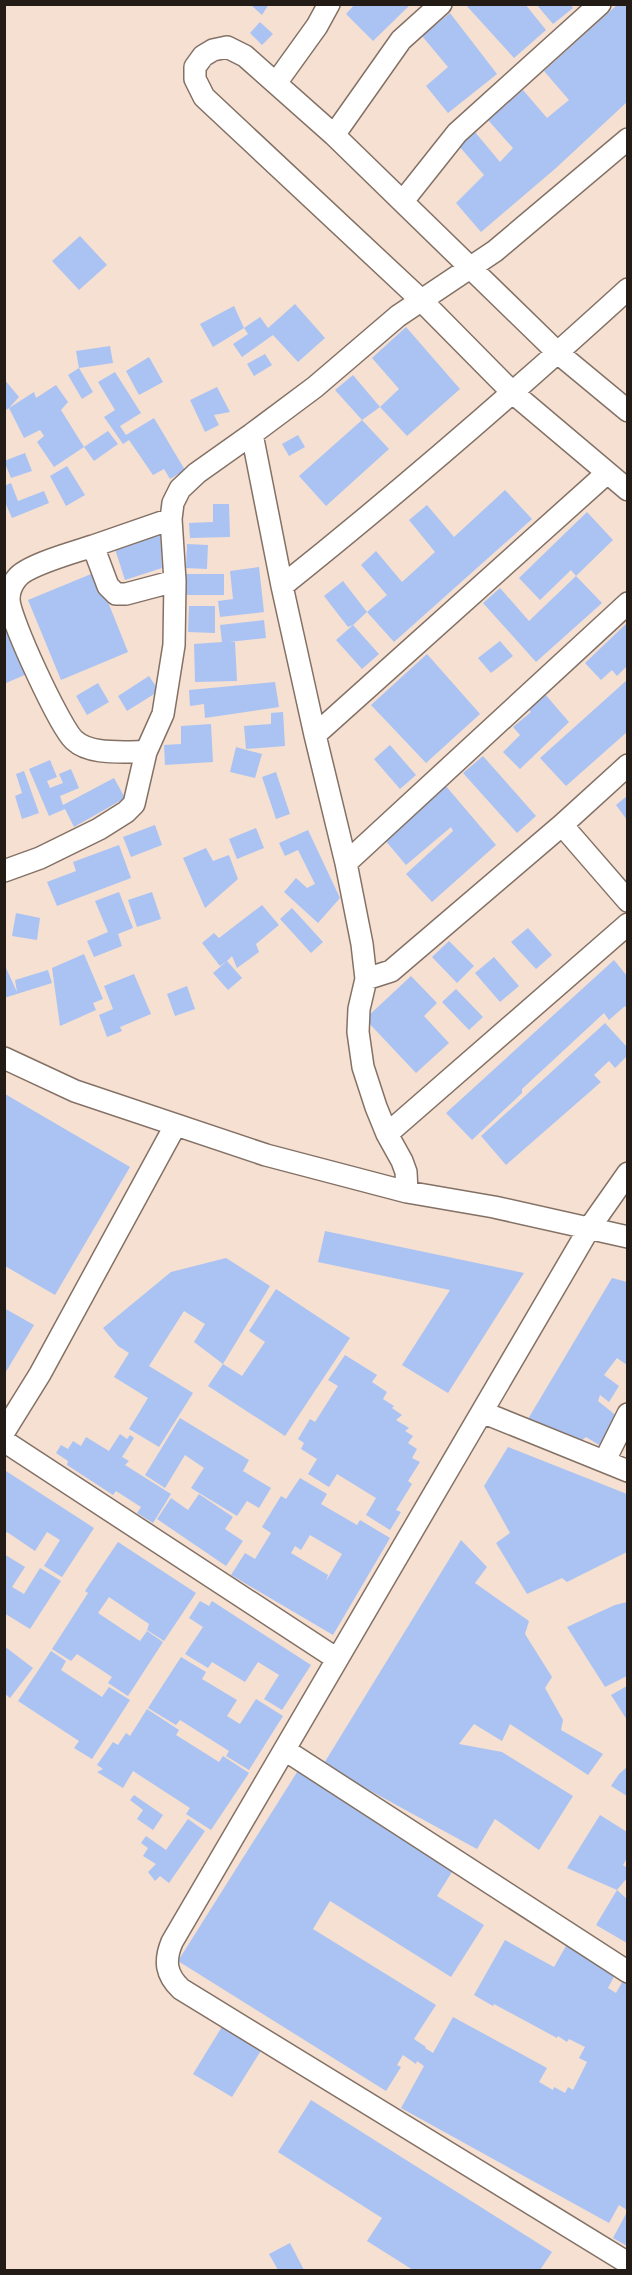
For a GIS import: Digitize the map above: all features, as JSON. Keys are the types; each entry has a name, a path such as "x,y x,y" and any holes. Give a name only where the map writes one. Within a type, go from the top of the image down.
{"street":[{"path":"276,83 317,26 329,4"},
{"path":"334,135 401,40 441,4"},
{"path":"403,201 457,133 600,4"},
{"path":"627,411 558,353 334,135 245,56 227,47 213,50 203,56 195,67 195,79 204,96 421,300 513,393 627,490"},
{"path":"4,871 40,858 113,821 134,804 146,752 163,714 169,682 174,645 175,581 171,519 173,503 180,489 197,473 315,387 398,316 495,251 627,139"},
{"path":"282,586 393,497 558,353 627,289"},
{"path":"252,434 282,586 346,862 362,944 366,979 359,1009 358,1032 363,1067 387,1134 406,1172 407,1192"},
{"path":"315,735 607,473"},
{"path":"146,752 106,751 83,746 75,741 60,719 13,618 9,600 11,588 17,577 26,570 171,519"},
{"path":"93,546 108,586 116,594 126,594 175,581"},
{"path":"346,862 627,603"},
{"path":"366,979 391,971 562,825 627,765"},
{"path":"562,825 627,901"},
{"path":"387,1134 627,924"},
{"path":"4,1058 75,1091 266,1155 407,1192 494,1207 627,1237"},
{"path":"4,1432 40,1374 175,1126"},
{"path":"627,1173 590,1227 172,1942 166,1962 168,1973 181,1989 627,2263"},
{"path":"482,1412 605,1460 627,1471"},
{"path":"605,1460 627,1414"},
{"path":"4,1441 338,1659"},
{"path":"285,1750 627,1972"}],"building":[{"path":"250,4 269,4 262,15"},
{"path":"355,4 411,4 373,41 346,14"},
{"path":"465,4 525,4 546,30 514,58"},
{"path":"536,4 570,4 573,8 553,24"},
{"path":"618,4 627,4 627,102 556,168 481,232 456,203 484,175 459,146 475,132 500,162 513,148 488,120 523,90 547,118 569,100 544,71"},
{"path":"450,13 497,74 448,113 426,86 448,67 422,36"},
{"path":"260,22 273,34 262,45 250,33"},
{"path":"80,236 107,265 79,290 52,261"},
{"path":"295,304 325,338 298,362 273,335 242,357 233,344 248,334 244,328 260,317 268,328"},
{"path":"234,306 244,328 213,347 200,324"},
{"path":"406,327 460,389 407,436 380,407 399,389 372,358"},
{"path":"110,346 113,363 79,368 76,351"},
{"path":"265,354 272,365 254,376 247,364"},
{"path":"149,357 163,382 139,395 126,371"},
{"path":"79,368 93,392 82,399 68,375"},
{"path":"115,372 141,413 120,426 126,435 154,418 185,470 170,479 164,469 153,475 129,440 123,444 104,417 115,410 98,382"},
{"path":"353,375 380,407 362,420 335,390"},
{"path":"4,379 19,397 4,411"},
{"path":"56,385 68,402 61,410 84,447 54,467 37,442 44,436 40,430 24,438 9,408 34,392 36,398"},
{"path":"217,387 230,412 214,415 219,425 205,432 190,400"},
{"path":"362,420 389,449 326,506 299,476"},
{"path":"108,431 118,444 94,461 84,447"},
{"path":"298,435 305,447 289,456 282,444"},
{"path":"25,453 32,471 11,478 4,461"},
{"path":"67,466 85,495 66,506 50,476"},
{"path":"11,483 18,501 44,491 49,503 12,518 4,500 4,486"},
{"path":"505,490 532,519 394,642 367,612 387,595 361,565 376,551 402,582 435,552 409,520 427,505 454,537"},
{"path":"213,504 229,504 230,537 190,538 189,523 213,522"},
{"path":"587,512 613,540 576,576 571,570 540,600 519,578"},
{"path":"160,531 162,568 125,580 114,546"},
{"path":"187,544 208,545 207,569 186,568"},
{"path":"259,567 264,612 220,617 218,601 233,599 230,571"},
{"path":"96,572 128,652 61,680 28,600"},
{"path":"186,574 224,574 224,595 186,595"},
{"path":"576,576 602,603 536,662 483,603 500,588 529,621"},
{"path":"343,581 367,612 348,627 324,596"},
{"path":"189,606 215,606 215,633 188,632"},
{"path":"4,620 29,673 4,684"},
{"path":"264,620 266,638 229,642 235,642 237,681 195,682 194,644 222,642 220,625"},
{"path":"627,623 627,666 617,676 612,670 601,680 585,663"},
{"path":"353,625 379,654 362,669 336,640"},
{"path":"500,641 513,656 491,673 478,658"},
{"path":"427,654 480,714 426,763 371,705"},
{"path":"149,676 159,691 127,711 118,696"},
{"path":"627,680 627,732 566,786 540,758"},
{"path":"275,682 279,707 205,718 204,704 190,706 189,690"},
{"path":"98,683 109,702 87,715 76,696"},
{"path":"544,693 569,722 520,769 503,752 520,735 513,727 531,712 527,707"},
{"path":"283,712 285,746 246,749 244,726 271,724 271,713"},
{"path":"211,724 213,762 165,765 164,745 181,744 181,726"},
{"path":"390,745 416,775 400,789 374,759"},
{"path":"236,747 262,754 255,778 230,772"},
{"path":"483,756 536,816 517,833 463,773"},
{"path":"50,760 57,777 47,781 50,788 63,783 59,774 71,769 79,788 60,796 63,805 114,778 125,798 74,827 65,809 49,816 29,769"},
{"path":"24,771 39,813 22,819 15,796 22,793 16,774"},
{"path":"276,772 290,814 276,819 262,777"},
{"path":"445,785 496,845 432,902 406,874 453,831 451,827 406,865 384,839"},
{"path":"627,796 627,820 616,805"},
{"path":"155,825 162,845 131,857 123,837"},
{"path":"256,828 264,848 237,859 229,839"},
{"path":"308,830 340,898 318,923 284,892 296,878 307,888 315,884 298,850 285,856 279,843"},
{"path":"119,845 131,878 57,906 47,882 76,871 73,862"},
{"path":"206,848 213,861 229,855 238,879 205,908 183,858"},
{"path":"119,892 133,928 118,934 122,946 94,957 87,941 108,932 95,901"},
{"path":"152,892 161,919 137,927 128,900"},
{"path":"262,905 279,925 256,944 259,952 237,968 232,956 220,966 202,943 214,933 219,938"},
{"path":"292,908 323,942 311,953 280,919"},
{"path":"16,913 40,918 37,940 12,936"},
{"path":"528,928 552,955 536,969 511,942"},
{"path":"449,941 474,966 457,983 432,957"},
{"path":"84,954 103,999 93,1003 96,1010 60,1026 52,968"},
{"path":"494,957 519,986 500,1002 475,973"},
{"path":"614,960 627,976 627,1009 625,1006 609,1020 604,1013 522,1089 522,1093 472,1140 446,1113"},
{"path":"227,961 242,978 228,990 213,973"},
{"path":"6,968 17,992 15,980 48,970 52,983 4,998 4,969"},
{"path":"134,974 151,1014 120,1027 122,1031 107,1037 99,1015 113,1009 104,986"},
{"path":"411,976 437,1003 424,1016 449,1043 416,1073 365,1019"},
{"path":"187,986 195,1009 175,1016 167,994"},
{"path":"456,989 483,1017 469,1030 442,1002"},
{"path":"605,1023 627,1047 627,1056 615,1068 609,1061 594,1075 601,1082 506,1165 481,1136"},
{"path":"5,1094 130,1167 55,1295 5,1266"},
{"path":"325,1231 524,1273 448,1393 402,1365 450,1290 318,1262"},
{"path":"226,1258 270,1286 223,1364 194,1342 205,1324 184,1311 149,1366 193,1393 159,1447 129,1429 148,1398 114,1377 129,1353 118,1346 103,1328 171,1272"},
{"path":"612,1278 627,1282 627,1365 617,1358 604,1375 619,1386 609,1402 600,1395 598,1401 618,1417 609,1451 586,1437 580,1442 528,1419"},
{"path":"276,1289 350,1338 285,1436 208,1386 223,1364 242,1376 265,1342 249,1331"},
{"path":"4,1308 34,1325 4,1375"},
{"path":"345,1355 377,1375 372,1382 387,1392 383,1399 402,1415 396,1420 409,1428 405,1431 413,1436 408,1443 417,1449 412,1458 420,1462 408,1481 412,1484 396,1510 401,1512 390,1530 366,1515 376,1498 337,1474 329,1487 308,1474 317,1459 301,1449 304,1443 298,1439 310,1419 315,1422 338,1386 328,1380"},
{"path":"180,1418 249,1460 243,1471 271,1488 259,1508 247,1501 237,1516 191,1488 204,1468 185,1455 165,1488 145,1475"},
{"path":"120,1434 127,1439 130,1435 134,1438 122,1457 129,1461 125,1465 171,1494 153,1523 137,1513 141,1507 116,1491 113,1495 67,1465 68,1461 56,1453 61,1445 68,1449 73,1441 81,1446 86,1437 109,1451"},
{"path":"508,1447 627,1494 627,1552 567,1582 562,1578 527,1594 496,1543 510,1533 484,1486"},
{"path":"6,1471 94,1528 62,1577 44,1566 60,1540 47,1532 35,1551 7,1532 4,1536"},
{"path":"300,1478 327,1494 321,1504 357,1525 360,1520 390,1538 333,1635 231,1575 245,1553 255,1559 271,1533 262,1527 281,1496 286,1499","holes":["310,1535 342,1554 326,1581 328,1575 291,1553 295,1546 301,1550"]},
{"path":"199,1494 233,1517 225,1529 243,1541 226,1566 157,1519 171,1498 188,1510"},
{"path":"461,1540 487,1567 475,1583 529,1621 525,1634 552,1677 545,1688 563,1720 561,1730 603,1754 588,1775 510,1724 502,1741 474,1724 459,1744 502,1752 573,1796 539,1850 495,1819 477,1849 323,1765"},
{"path":"118,1542 196,1593 164,1641 147,1630 149,1624 109,1597 98,1613 140,1641 147,1631 163,1642 128,1696 108,1683 112,1677 77,1654 71,1661 52,1649 88,1593 85,1591"},
{"path":"4,1554 25,1567 12,1587 24,1594 40,1568 61,1581 30,1629 4,1613"},
{"path":"200,1601 209,1606 212,1601 311,1665 282,1710 264,1699 279,1675 258,1662 245,1682 212,1662 208,1668 185,1654 203,1627 189,1618"},
{"path":"627,1602 627,1676 605,1687 567,1627 615,1605"},
{"path":"4,1646 33,1668 10,1698 4,1693"},
{"path":"51,1651 66,1661 61,1670 102,1697 109,1687 130,1700 92,1759 74,1748 79,1741 18,1701"},
{"path":"181,1657 206,1672 202,1679 237,1700 227,1716 240,1724 256,1699 283,1716 249,1770 226,1756 229,1751 180,1720 176,1725 148,1708"},
{"path":"627,1686 627,1720 611,1695"},
{"path":"147,1709 179,1730 176,1735 219,1762 223,1756 249,1773 211,1830 186,1814 190,1808 133,1771 123,1788 97,1772 103,1769 97,1765 113,1742 118,1745 126,1733 130,1736"},
{"path":"627,1767 627,1796 611,1786"},
{"path":"299,1769 455,1867 437,1896 484,1925 451,1977 330,1901 313,1929 436,2005 414,2039 425,2048 433,2053 453,2017 547,2068 539,2082 553,2090 554,2087 565,2093 568,2087 573,2090 587,2062 579,2058 585,2047 569,2039 567,2042 558,2036 557,2038 474,1995 505,1940 554,1967 570,1939 618,1969 608,1988 616,1993 625,1977 627,1979 627,2210 619,2205 609,2223 401,2108 424,2066 417,2061 416,2064 403,2055 397,2065 401,2067 386,2091 178,1961"},
{"path":"134,1795 163,1815 153,1830 137,1819 143,1810 130,1800"},
{"path":"600,1815 627,1832 627,1858 623,1865 627,1868 627,1878 617,1890 567,1868"},
{"path":"188,1819 205,1831 169,1883 160,1876 155,1881 148,1872 156,1864 143,1856 148,1848 141,1843 146,1836 166,1850"},
{"path":"617,1890 627,1899 627,1943 596,1925"},
{"path":"223,2025 262,2049 232,2097 193,2074"},
{"path":"311,2100 552,2252 540,2270 413,2270 367,2241 382,2218 278,2152"},
{"path":"627,2212 627,2246 613,2238"},
{"path":"290,2243 304,2270 278,2270 269,2254"}]}
